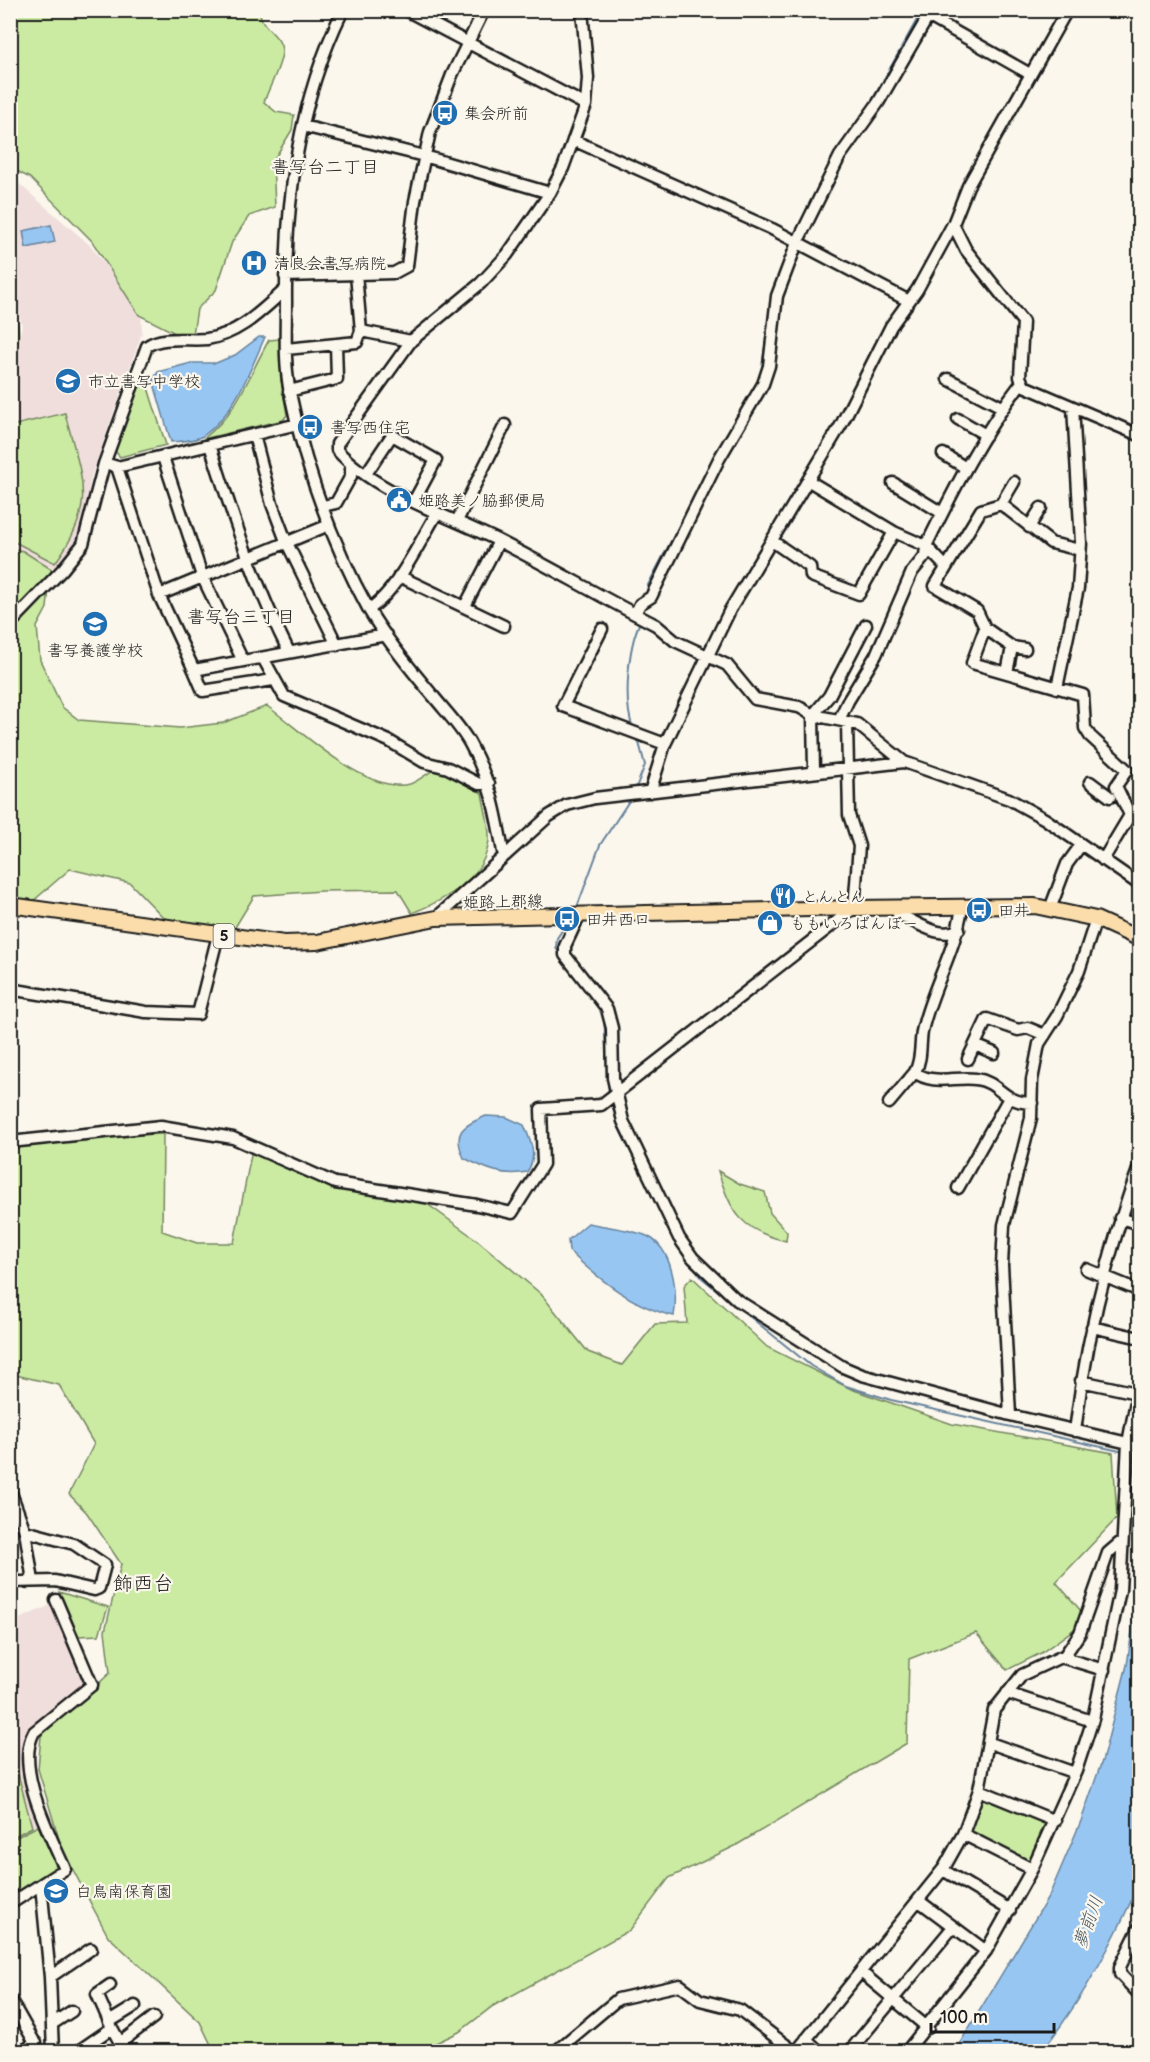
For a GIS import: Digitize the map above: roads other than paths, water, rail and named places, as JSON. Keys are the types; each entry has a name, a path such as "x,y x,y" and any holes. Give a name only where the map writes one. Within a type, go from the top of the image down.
{"main road":[{"name":"姫路上郡線","path":"10,905 284,943 317,942 436,918 896,907 1050,909 1096,920 1140,939"}],"street":[{"path":"343,10 324,55 303,126 289,201 285,276 289,391 329,525 369,609 386,635 469,742 489,783 503,852 507,855"},
{"path":"406,10 586,105"},
{"path":"285,276 394,273 407,266 424,156 441,102 466,42 484,10"},
{"path":"582,10 588,78 586,105 563,168 550,193 507,255 481,283 411,341 337,444 337,450 351,466 436,513 499,541 637,609 675,642 727,665 755,699 799,707 813,715 857,724 904,762 1009,799 1045,819 1140,885"},
{"path":"917,10 930,14 1030,74"},
{"path":"650,792 665,744 710,656 730,610 841,425 891,326 917,290 953,224 968,186 1067,10"},
{"path":"637,609 651,597 719,459 763,384 770,366 777,296 797,243 840,156 878,104 930,14"},
{"path":"303,126 424,156 550,193"},
{"path":"573,140 772,229 908,300"},
{"path":"953,224 966,250 1023,322 1020,377 1024,386 1139,435"},
{"path":"286,349 357,342 361,331 356,274"},
{"path":"10,624 63,569 83,543 104,464 147,346 156,340 208,339 229,333 247,322 286,289"},
{"path":"361,331 411,341"},
{"path":"289,391 336,379 336,344"},
{"path":"948,379 1002,407"},
{"path":"10,1142 161,1126 233,1138 335,1183 477,1204 512,1214 543,1164 541,1108 601,1105 854,908 858,846 849,815 843,721 876,655 912,572 925,556 926,546 942,513 1002,407 1022,382"},
{"path":"1058,688 1078,588 1080,550 1079,489 1072,407"},
{"path":"958,419 986,435"},
{"path":"104,464 117,467 298,424"},
{"path":"457,521 505,425"},
{"path":"254,435 272,504 286,541 337,645"},
{"path":"366,474 392,435 436,460 414,501"},
{"path":"210,445 246,557 264,604 289,652"},
{"path":"943,454 966,468"},
{"path":"163,457 202,576 243,661"},
{"path":"323,506 336,503 351,476 351,466"},
{"path":"117,467 159,595 203,691 273,680"},
{"path":"809,481 894,532 926,546 945,566"},
{"path":"1014,482 1001,504 981,510 945,566 935,586 977,611 985,628 1012,647 1025,649"},
{"path":"893,483 942,513"},
{"path":"1001,504 1051,543 1080,550"},
{"path":"1029,527 1041,508"},
{"path":"369,609 399,576 436,513"},
{"path":"159,595 246,557 329,525"},
{"path":"772,541 810,567 811,576 859,594 894,532"},
{"path":"465,606 499,541"},
{"path":"399,576 504,626"},
{"path":"814,771 813,715 829,696 866,625"},
{"path":"985,628 972,663 1083,695 1085,728 1127,770 1116,786 1131,815 1103,860"},
{"path":"602,629 563,706 665,744"},
{"path":"194,670 386,635"},
{"path":"1007,673 1012,647"},
{"path":"263,658 273,680 284,696 389,741 424,762 448,768 478,784 489,783"},
{"path":"436,918 549,816 567,805 625,795 904,762"},
{"path":"1090,782 1110,797"},
{"path":"1050,909 1067,864 1082,845"},
{"path":"896,907 898,914 939,932 948,934 959,929"},
{"path":"889,1103 920,1063 922,1030 927,1011 939,974 953,947 959,929 962,907"},
{"path":"579,916 565,946 565,955 607,1009 612,1028 613,1078 622,1121 679,1238 693,1258 737,1300 843,1367 1010,1415 1128,1443"},
{"path":"1010,1415 1008,1350 1003,1308 1003,1236 1031,1118 1039,1044 1079,971 1096,920"},
{"path":"10,989 146,1012 198,1014 218,935"},
{"path":"968,1059 987,1019 1018,1030 1028,1028 1045,1035"},
{"path":"975,1045 994,1053"},
{"path":"915,1072 930,1079 977,1079 1016,1103 1032,1103"},
{"path":"958,1188 960,1171 1009,1098"},
{"path":"1076,1431 1081,1382 1092,1327 1120,1218 1139,1167"},
{"path":"1120,1218 1140,1224"},
{"path":"1086,1269 1140,1291"},
{"path":"1092,1327 1140,1338"},
{"path":"906,2052 928,2028 986,1951 1032,1869 1075,1773 1092,1721 1120,1590 1128,1443 1140,1381"},
{"path":"1081,1382 1137,1393"},
{"path":"10,1490 25,1531 33,1581"},
{"path":"10,1582 55,1581 94,1590 99,1588 105,1565 74,1544 25,1531"},
{"path":"555,2052 618,1999 680,1984 700,2000 740,2010 795,2052 943,1870 963,1834 980,1790 990,1743 989,1726 994,1710 1022,1675 1065,1654 1080,1633 1108,1553 1122,1541"},
{"path":"10,1904 65,1869 44,1823 32,1783 27,1755 29,1741 34,1732 92,1684 56,1600"},
{"path":"1061,1657 1104,1670"},
{"path":"1007,1693 1092,1721"},
{"path":"990,1743 1075,1773"},
{"path":"980,1790 1055,1821"},
{"path":"963,1834 1032,1869"},
{"path":"943,1870 1010,1910"},
{"path":"41,1885 50,1977 53,2052"},
{"path":"919,1901 986,1951"},
{"path":"1140,1926 1136,1946 1120,1967 1120,1974 1140,1995"},
{"path":"849,2052 895,2000 953,1927"},
{"path":"50,1977 91,1949"},
{"path":"861,1972 928,2028"},
{"path":"110,1985 97,1994 122,2047 154,2018"},
{"path":"10,1999 38,2048 21,2052"},
{"path":"77,2052 135,2006"},
{"path":"52,2024 72,2011"},
{"path":"806,2039 820,2052"}],"water":[{"path":"51,225 55,242 26,248 23,231"},
{"path":"259,337 265,337 240,391 224,416 200,438 171,442 153,380 158,372 191,363 216,363 235,355"},
{"path":"486,1116 506,1117 524,1125 533,1155 527,1172 495,1171 464,1158 459,1142 461,1131"},
{"path":"588,1223 633,1232 647,1236 656,1242 663,1250 672,1272 675,1295 674,1316 645,1306 618,1291 569,1251 568,1240"},
{"name":"夢前川","path":"1139,1491 1139,1883 1119,1928 1096,1970 1071,2011 1042,2051 955,2051 1049,1896 1081,1821 1103,1758 1127,1665 1133,1624"}],"waterway":[{"path":"867,110 919,16"},
{"path":"803,219 823,178"},
{"path":"761,374 773,293"},
{"path":"646,597 648,585 722,444"},
{"path":"633,728 628,704 628,675 632,645 640,622"},
{"path":"635,790 645,765 638,739"},
{"path":"576,910 600,845 631,798"},
{"path":"569,920 557,938 556,948 571,971"},
{"path":"597,1004 604,1017 609,1095"},
{"path":"611,1101 618,1126 656,1202"},
{"path":"690,1262 702,1278 811,1366 846,1386 891,1400 1124,1452"},
{"path":"1132,1454 1140,1455"}],"place":[{"name":"集会所前","path":"445,113"},
{"name":"清良会書写病院","path":"254,263"},
{"name":"市立書写中学校","path":"68,381"},
{"name":"書写西住宅","path":"310,427"},
{"name":"姫路美ノ脇郵便局","path":"399,500"},
{"name":"書写養護学校","path":"95,624"},
{"name":"とんとん","path":"783,896"},
{"name":"田井","path":"979,910"},
{"name":"田井西口","path":"567,919"},
{"name":"ももいろばんぼー","path":"770,923"},
{"name":"白鳥南保育園","path":"56,1891"}],"district":[{"name":"書写台二丁目","path":"325,167"},
{"name":"書写台三丁目","path":"241,617"},
{"name":"飾西台","path":"143,1583"}]}
